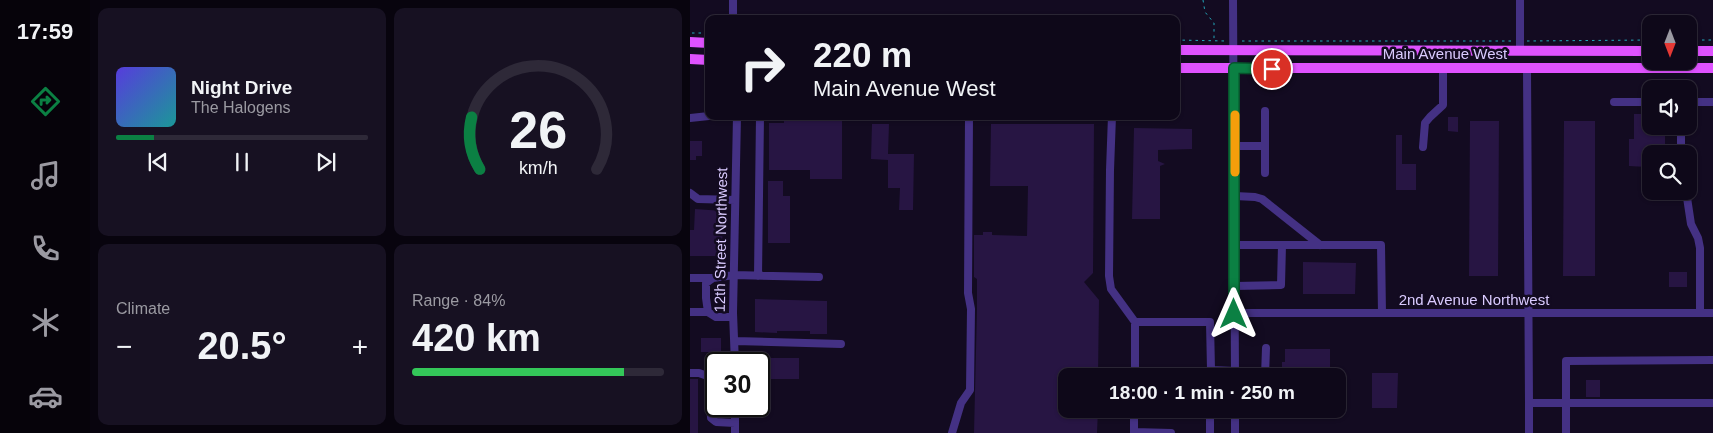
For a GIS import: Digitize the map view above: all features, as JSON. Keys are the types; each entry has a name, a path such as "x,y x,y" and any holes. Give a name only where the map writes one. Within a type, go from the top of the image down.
{"main road":[{"path":"690,42 705,43"},
{"name":"Main Avenue West","path":"1180,50 1234,46 1520,46 1642,51"},
{"path":"1698,51 1713,51"},
{"path":"690,59 705,60"},
{"name":"Main Avenue West","path":"1180,68 1713,68"}],"street":[{"path":"733,0 733,15"},
{"path":"1233,0 1235,368"},
{"path":"1520,0 1520,46"},
{"path":"1423,147 1425,123 1444,105 1443,69"},
{"path":"1527,69 1529,433"},
{"path":"1614,102 1642,102"},
{"path":"1697,102 1713,102"},
{"path":"1265,111 1265,173"},
{"path":"690,118 705,116"},
{"name":"12th Street Northwest","path":"735,352 734,275 737,120"},
{"path":"758,276 760,120"},
{"path":"952,433 962,403 970,390 971,309 968,293 969,120"},
{"path":"1112,120 1109,276 1111,289 1135,322 1135,368"},
{"path":"1235,146 1265,146"},
{"path":"690,193 698,198 735,200"},
{"path":"1235,196 1255,196 1262,199 1320,245"},
{"path":"1687,200 1691,224 1698,238 1700,248 1700,313"},
{"path":"1235,245 1381,245 1382,314"},
{"path":"1234,286 1281,285 1282,245"},
{"path":"690,278 734,275 819,277"},
{"path":"708,312 706,283 712,278"},
{"path":"690,312 708,312 716,317 734,317"},
{"name":"2nd Avenue Northwest","path":"1234,314 1713,313"},
{"path":"1135,322 1210,322 1210,368"},
{"path":"735,341 841,344"},
{"path":"1265,368 1266,348"},
{"path":"1566,433 1566,361 1713,360"},
{"path":"690,373 705,375"},
{"path":"1529,403 1713,403"},
{"path":"711,417 716,422 735,423"},
{"path":"735,417 735,433"},
{"path":"1134,418 1134,432 1171,433"},
{"path":"1210,418 1210,433"},
{"path":"1235,418 1235,433"}],"path":[{"path":"1204,0 1205,12 1214,23 1214,40"},
{"path":"690,33 705,33"},
{"path":"1180,40 1214,40 1234,46 1520,46 1642,40"},
{"path":"1698,40 1713,40"}],"building":[{"path":"1634,114 1642,114 1642,135 1665,135 1665,145 1642,145 1642,167 1629,166 1629,139 1634,139"},
{"path":"1448,117 1458,117 1458,132 1448,131"},
{"path":"842,120 842,179 810,179 810,170 769,170 769,123"},
{"path":"1470,121 1499,121 1498,276 1469,276"},
{"path":"1564,121 1595,121 1595,276 1563,276"},
{"path":"872,124 889,124 888,154 914,154 913,210 899,210 900,188 888,188 888,160 871,159"},
{"path":"991,124 1094,124 1093,273 1084,282 1099,300 1098,368 1058,368 1058,418 1098,418 1097,433 974,433 977,279 974,277 974,235 992,232 992,235 1027,236 1028,186 990,186"},
{"path":"1134,128 1192,129 1192,149 1158,150 1158,161 1165,164 1160,166 1160,219 1132,219"},
{"path":"1396,135 1402,135 1402,164 1416,164 1416,190 1396,190"},
{"path":"690,141 702,141 702,156 696,156 696,160 690,160"},
{"path":"768,181 783,181 783,196 790,196 790,243 768,243"},
{"path":"695,209 723,211 722,256 690,256 690,230 694,230"},
{"path":"1303,262 1356,263 1355,294 1303,294"},
{"path":"1669,272 1687,272 1687,287 1669,287"},
{"path":"755,299 827,301 827,334 810,334 810,331 755,332"},
{"path":"701,338 721,338 721,352 701,352"},
{"path":"1285,349 1330,349 1330,368 1282,368 1282,362 1285,362"},
{"path":"770,358 799,358 799,379 770,379"},
{"path":"1372,373 1398,373 1397,408 1372,408"},
{"path":"690,379 698,379 698,433 690,433"},
{"path":"1586,380 1600,380 1600,397 1586,397"}],"slow traffic":[{"path":"1235,115 1235,172"}],"route":[{"path":"1234,314 1234,68 1272,69"}]}
